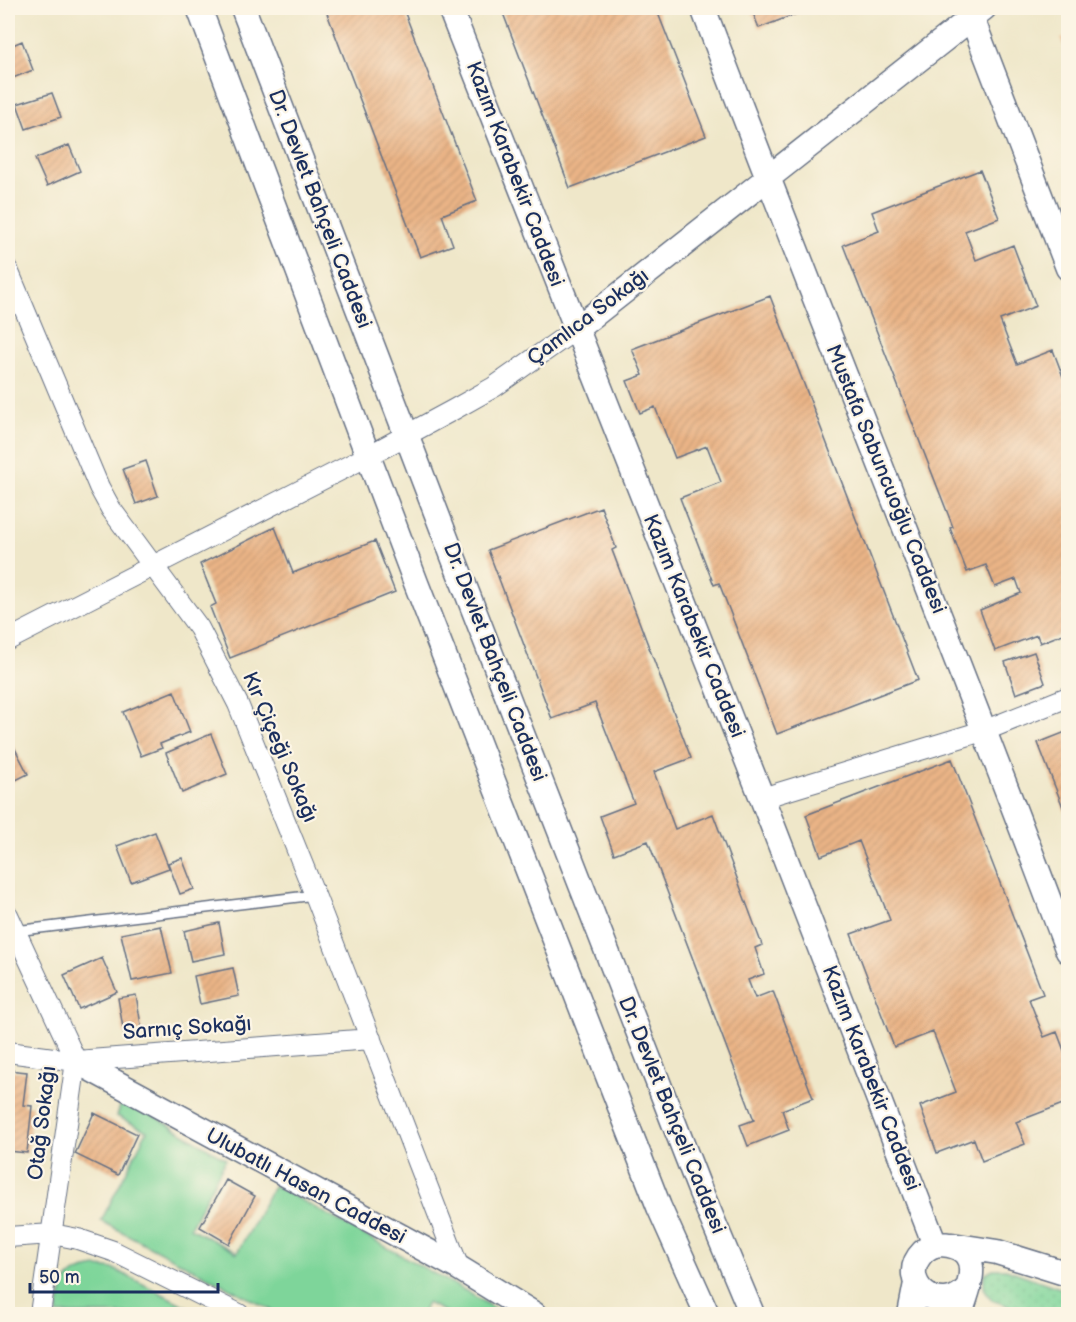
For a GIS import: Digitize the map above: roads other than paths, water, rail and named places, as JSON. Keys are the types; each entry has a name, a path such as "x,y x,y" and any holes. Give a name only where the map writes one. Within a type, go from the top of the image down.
{"street":[{"name":"Dr. Devlet Bahçeli Caddesi","path":"199,8 368,456 659,1207 706,1314"},
{"name":"Dr. Devlet Bahçeli Caddesi","path":"243,8 700,1191 752,1314"},
{"name":"Kazım Karabekir Caddesi","path":"450,8 762,798 944,1245 958,1248 969,1258 972,1277 965,1313"},
{"name":"Mustafa Sabuncuoğlu Caddesi","path":"703,8 767,178 986,730 1068,951"},
{"name":"Çamlıca Sokağı","path":"153,566 407,436 494,387 576,329 974,11"},
{"path":"974,11 1068,268"},
{"name":"Kır Çiçeği Sokağı","path":"8,270 12,297 99,487 122,526 200,628 238,704 315,895 459,1268"},
{"path":"8,640 153,566"},
{"path":"762,798 986,730 1068,697"},
{"name":"Otağ Sokağı","path":"11,923 76,1061 39,1314"},
{"name":"Sarnıç Sokağı","path":"8,1052 76,1061 371,1039"},
{"name":"Ulubatlı Hasan Caddesi","path":"76,1061 459,1268 534,1314"},
{"path":"8,1237 52,1234 78,1239 113,1251 239,1314"},
{"path":"965,1313 937,1302 921,1292 914,1274 915,1264 926,1249 944,1245 997,1252 1068,1274"},
{"path":"910,1314 916,1283"},
{"path":"937,1302 956,1300 969,1286"}],"lane":[{"path":"11,923 315,895"}]}
